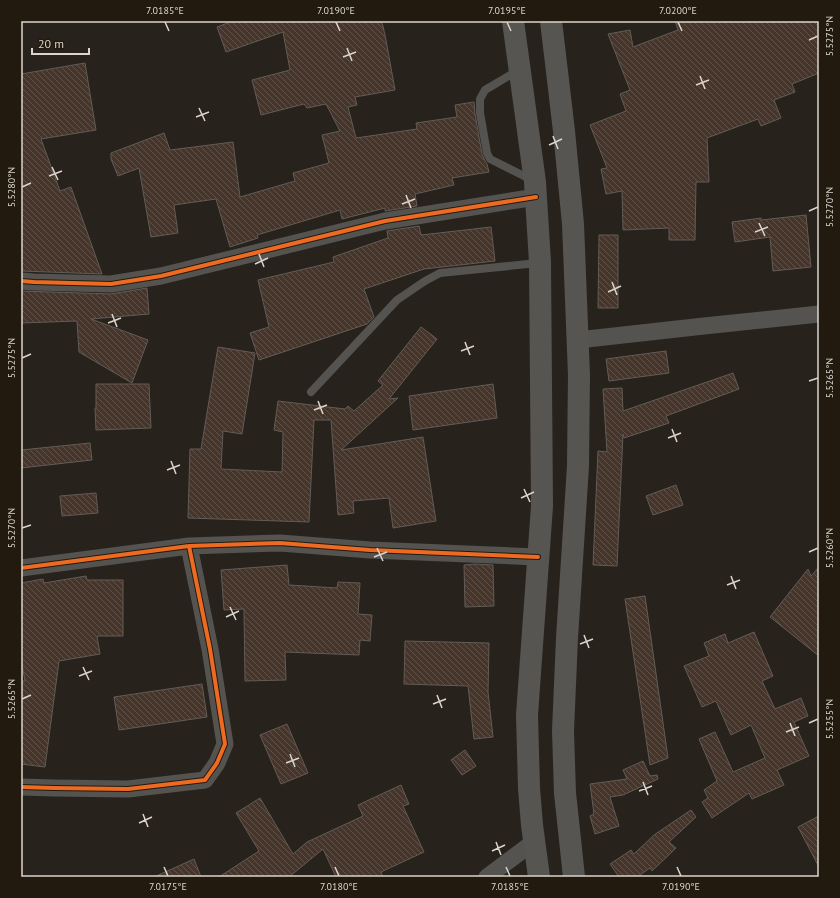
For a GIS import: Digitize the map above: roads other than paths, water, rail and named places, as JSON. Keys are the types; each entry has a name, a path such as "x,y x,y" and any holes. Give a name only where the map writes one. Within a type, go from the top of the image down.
{"main road":[{"path":"513,21 535,189 540,262 542,506 527,715 529,788 539,877"},
{"path":"551,21 573,224 579,375 578,466 567,638 563,730 565,793 574,877"}],"street":[{"path":"21,281 111,284 161,276 385,221 535,189"},
{"path":"578,340 819,314"},
{"path":"21,568 189,546 280,543 370,550 538,557"},
{"path":"21,787 128,789 205,780 217,762 225,744 210,650 189,546"},
{"path":"487,877 535,841"}],"lane":[{"path":"520,70 485,90 480,99 480,113 487,153 490,159 535,189"},
{"path":"311,392 397,300 425,281 440,273 540,262"}]}
